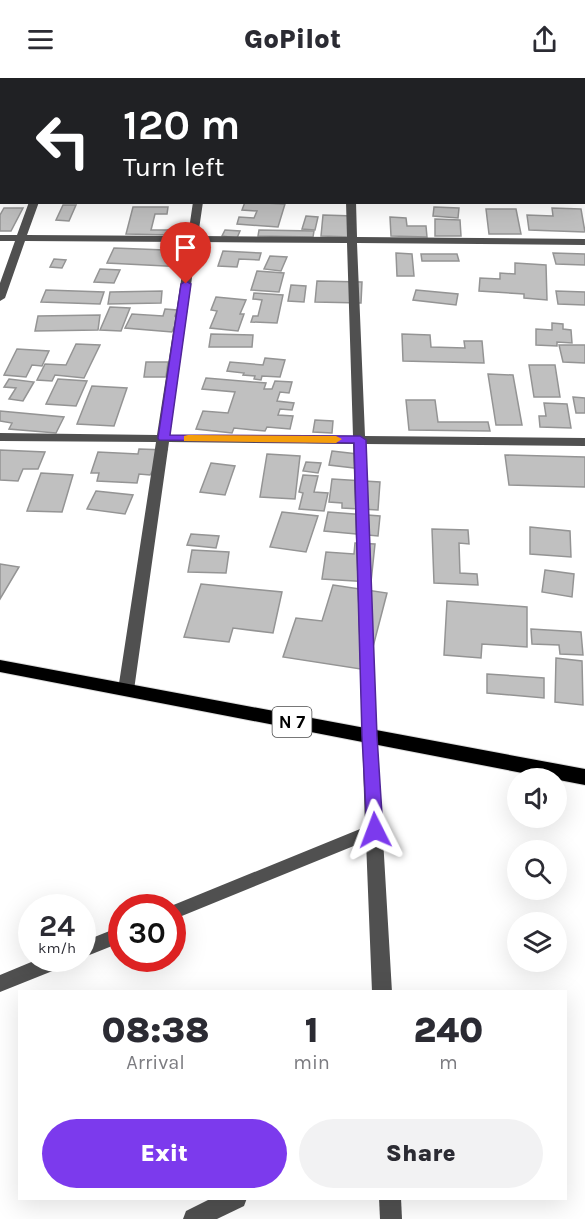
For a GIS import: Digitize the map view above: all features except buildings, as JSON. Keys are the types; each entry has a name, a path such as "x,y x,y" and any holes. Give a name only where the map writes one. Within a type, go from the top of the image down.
{"highway":[{"name":"N 7","path":"0,666 585,777"}],"street":[{"path":"0,298 33,204"},
{"path":"126,690 198,204"},
{"path":"351,204 369,736 382,990"},
{"path":"0,238 585,242"},
{"path":"0,437 585,442"},
{"path":"186,907 375,830"},
{"path":"0,984 29,972"},
{"path":"194,1219 232,1200"},
{"path":"390,1200 391,1219"}],"slow traffic":[{"path":"188,438 336,439"}],"route":[{"path":"186,284 163,438 360,440 369,736 375,830"}]}
